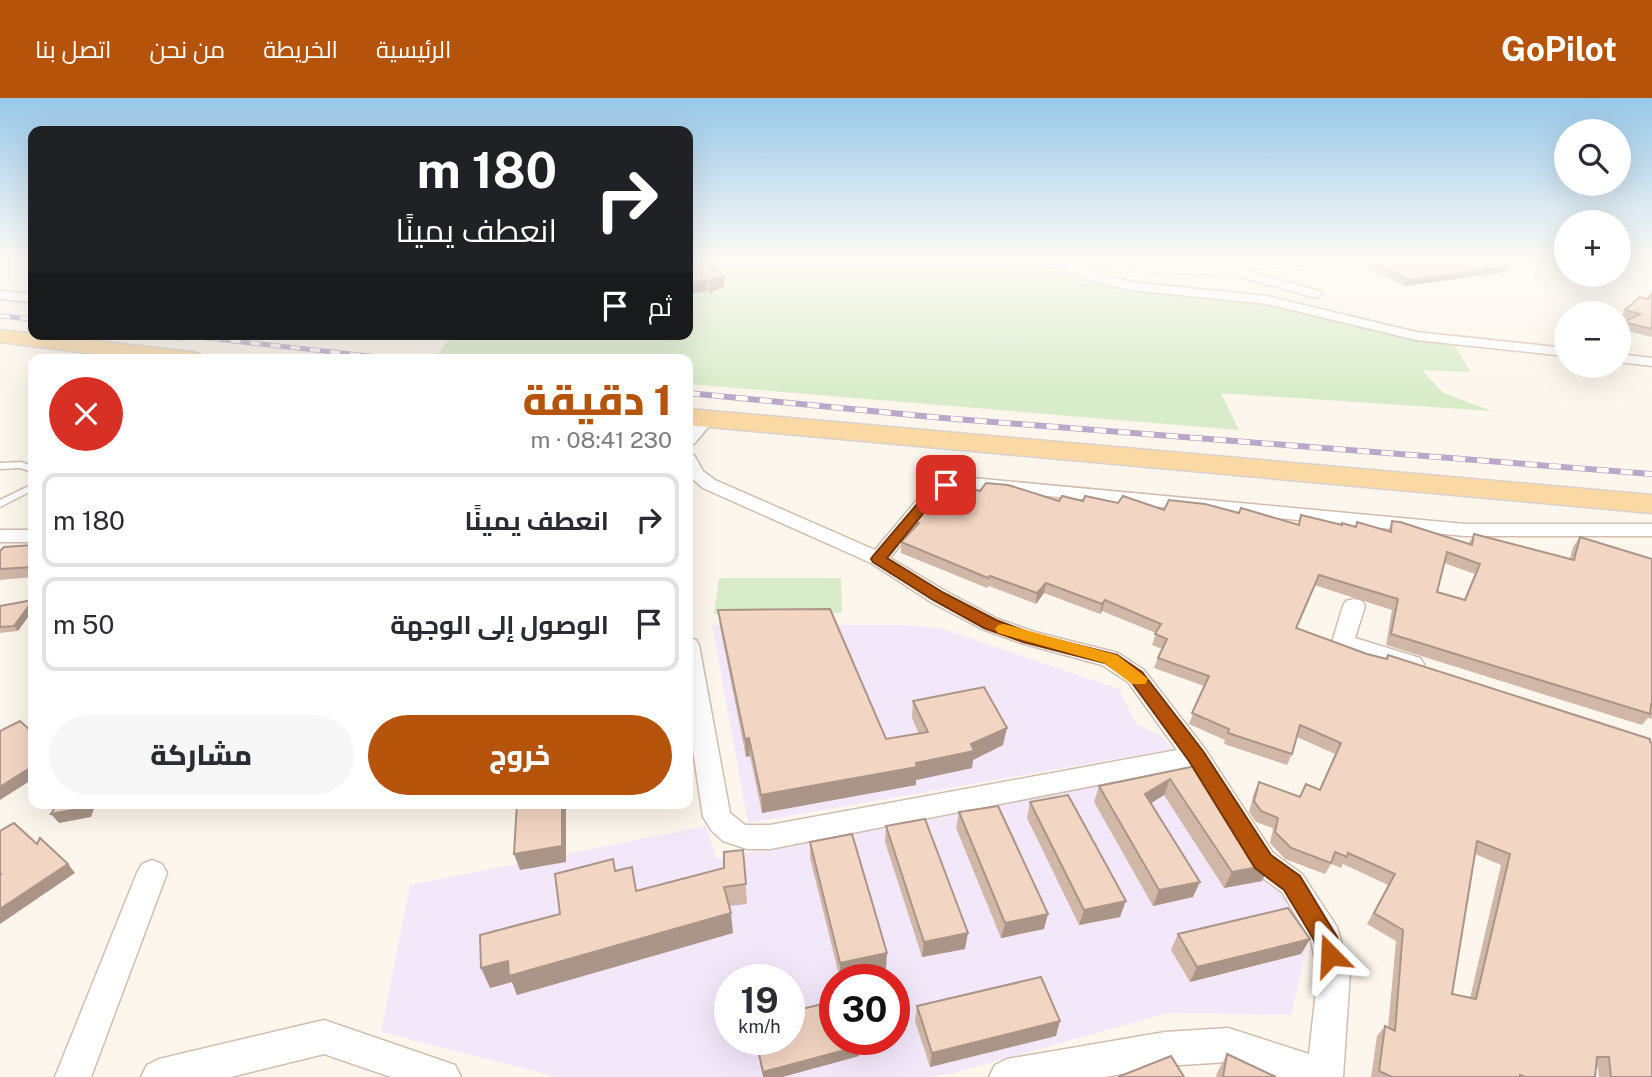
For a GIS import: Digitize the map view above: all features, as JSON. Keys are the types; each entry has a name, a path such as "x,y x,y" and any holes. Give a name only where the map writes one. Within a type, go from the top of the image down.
{"main road":[{"path":"0,336 28,339"},
{"path":"33,340 150,354"},
{"path":"697,418 1650,505"}],"street":[{"path":"1286,305 1416,336 1554,351"},
{"path":"1631,359 1652,362"},
{"path":"693,468 709,484 878,559 939,597 990,624 1029,638 1110,659 1136,676 1196,756 1263,862 1292,883 1326,937 1334,973 1325,1077 1228,1045 1165,1049 1007,1077"},
{"path":"878,559 933,492 961,482 1465,530 1652,530"},
{"path":"0,536 28,536"},
{"path":"1354,606 1343,642 1433,671"},
{"path":"693,675 717,817 732,833 744,837 770,837 1196,756"},
{"path":"73,1077 152,873"},
{"path":"159,1077 324,1037 443,1077"}],"lane":[{"path":"0,466 28,467"},
{"path":"0,504 28,490"}],"shaded area":[{"path":"712,625 908,625 940,628 1119,689 1136,724 1160,735 1173,749 748,823"},
{"path":"1197,761 1313,921 1291,1015 1168,1013 953,1073 928,1077 558,1077 381,1032 410,885 706,826 717,859"}],"green space":[{"path":"693,305 1304,305 1355,315 1377,324 1418,334 1451,338 1470,372 1422,370 1443,393 1492,411 1221,393 1239,430 693,384 693,354 438,354 447,341 693,340"},
{"path":"719,578 841,578 842,613 714,614"}],"building":[{"path":"1631,305 1652,305 1652,329 1631,324 1631,318 1640,314 1631,312"},
{"path":"986,483 1008,485 1059,501 1062,496 1083,501 1085,496 1118,503 1123,496 1164,510 1169,500 1205,504 1239,513 1241,508 1299,525 1301,515 1356,527 1357,522 1391,532 1392,521 1472,545 1474,534 1574,560 1580,537 1652,559 1650,714 1391,634 1398,599 1319,575 1296,628 1367,654 1387,659 1388,655 1650,739 1652,1077 1611,1077 1609,1057 1597,1057 1595,1077 1392,1077 1379,1071 1385,1026 1395,1031 1403,930 1374,913 1395,874 1348,853 1347,857 1335,852 1331,863 1291,848 1275,832 1278,818 1261,811 1254,801 1259,782 1300,797 1306,784 1320,790 1341,743 1300,725 1292,754 1228,733 1229,729 1192,713 1209,676 1158,658 1167,639 1155,634 1161,624 1105,600 1102,604 1046,583 1037,593 990,576 988,578 901,542 919,523 915,522 943,488 956,484 980,491","holes":["1447,552 1480,564 1465,600 1437,592","1477,841 1510,854 1476,999 1452,994"]},
{"path":"28,545 28,567 0,569 0,551 4,547"},
{"path":"28,601 28,607 14,626 0,627 0,606"},
{"path":"830,609 886,739 928,732 913,701 984,687 1007,728 971,744 974,751 916,763 917,767 761,795 749,738 745,739 718,610"},
{"path":"20,721 28,728 28,769 0,787 0,731"},
{"path":"1200,765 1258,857 1269,865 1232,872 1170,779 1145,794 1200,882 1159,890 1099,786"},
{"path":"1068,795 1126,901 1084,910 1030,802"},
{"path":"998,806 1048,914 1005,923 959,812"},
{"path":"54,809 78,809 51,814"},
{"path":"517,809 562,809 562,846 514,854"},
{"path":"925,819 968,933 924,942 886,826"},
{"path":"14,823 37,844 40,838 68,864 0,909 0,831"},
{"path":"852,834 887,953 840,963 810,842"},
{"path":"743,850 746,884 724,887 731,913 509,976 508,961 481,968 480,935 560,914 555,874 613,859 615,871 632,867 636,891 724,868 724,852"},
{"path":"1288,908 1310,939 1197,967 1178,934"},
{"path":"1041,977 1060,1021 932,1053 917,1006"},
{"path":"819,1005 819,1055 826,1055 763,1072 759,1055 805,1055 805,1008"},
{"path":"1227,1054 1276,1077 1223,1077"},
{"path":"1171,1056 1184,1077 1118,1077"}],"railway":[{"path":"0,316 28,319"},
{"path":"225,340 351,354"},
{"path":"693,393 943,418 1652,474"}],"slow traffic":[{"path":"1004,629 1110,659 1139,679"}],"route":[{"path":"946,485 933,492 878,559 939,597 990,624 1029,638 1110,659 1136,676 1196,756 1263,862 1292,883 1326,937 1330,955"}]}
